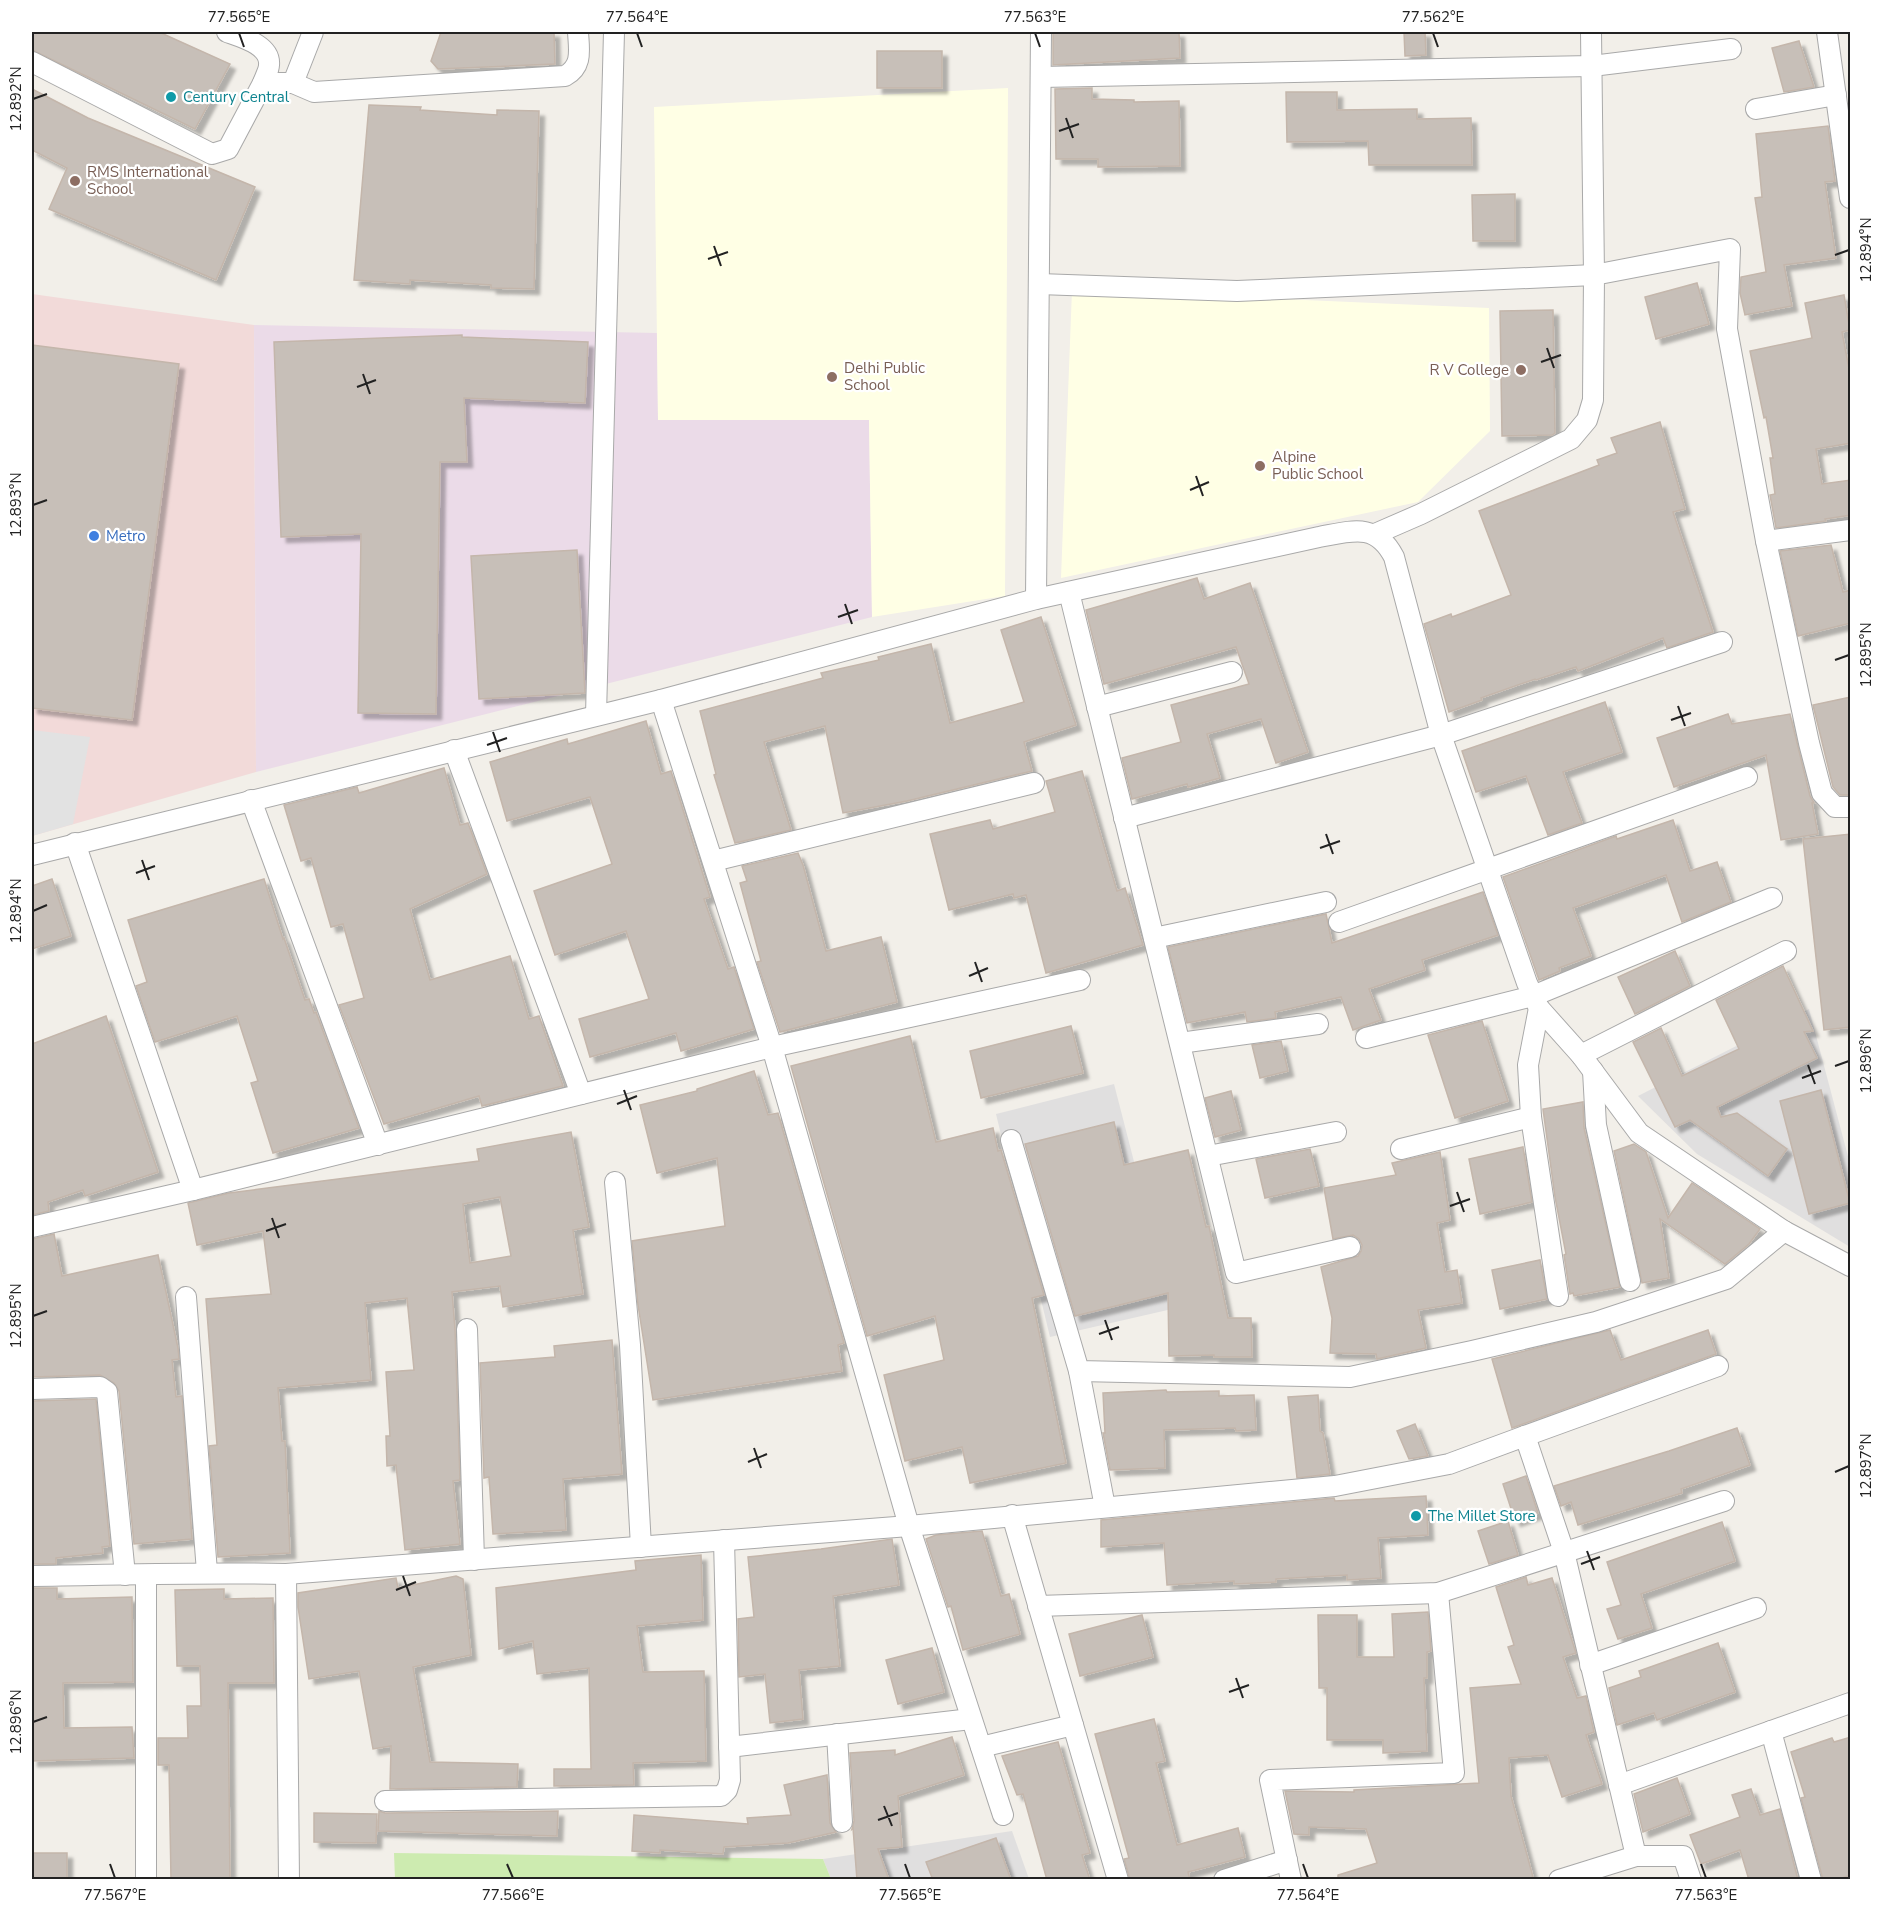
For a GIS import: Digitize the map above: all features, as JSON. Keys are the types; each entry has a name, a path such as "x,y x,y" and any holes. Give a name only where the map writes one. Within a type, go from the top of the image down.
{"street":[{"path":"32,62 212,154 228,149 263,83 270,64 268,57 258,45 227,32"},
{"path":"293,83 313,32"},
{"path":"263,83 293,83 314,92 565,76 573,72 577,64 578,32"},
{"path":"596,715 614,32"},
{"path":"1036,599 1041,32"},
{"path":"32,855 661,700 1036,599 1319,537 1357,531 1376,534 1571,439 1587,420 1593,400 1591,32"},
{"path":"1827,32 1851,198"},
{"path":"1041,77 1592,66 1731,49"},
{"path":"1756,109 1836,95"},
{"path":"1039,284 1237,291 1594,275 1730,249 1727,329 1766,541 1809,743 1822,793 1835,807 1851,807"},
{"path":"1766,541 1851,530"},
{"path":"1376,534 1388,545 1394,557 1441,735 1527,983 1536,1002 1587,1063 1639,1133 1784,1231 1851,1266"},
{"path":"1069,592 1236,1273 1350,1247"},
{"path":"1124,818 1441,735 1722,642"},
{"path":"1097,707 1232,672"},
{"path":"661,700 772,1047 909,1526 1003,1815"},
{"path":"454,750 581,1094"},
{"path":"1339,922 1748,777"},
{"path":"713,861 1034,783"},
{"path":"251,800 378,1145"},
{"path":"75,843 194,1190"},
{"path":"1366,1038 1536,1002 1772,898"},
{"path":"1154,938 1326,902"},
{"path":"1587,1063 1786,951"},
{"path":"32,1227 194,1190 772,1047 1080,980"},
{"path":"1536,1002 1528,1065 1531,1117 1558,1296"},
{"path":"1180,1043 1318,1024"},
{"path":"1587,1063 1596,1125 1630,1281"},
{"path":"1401,1149 1531,1117"},
{"path":"1208,1156 1336,1132"},
{"path":"1011,1140 1079,1371 1105,1507"},
{"path":"615,1182 630,1345 641,1547"},
{"path":"1079,1371 1350,1377 1596,1322 1725,1279 1784,1231"},
{"path":"186,1297 207,1572"},
{"path":"467,1329 474,1560"},
{"path":"32,1576 207,1572 286,1574 909,1526 1335,1486 1449,1464 1718,1366"},
{"path":"32,1389 100,1387 107,1392 125,1575"},
{"path":"1526,1436 1564,1552 1636,1856"},
{"path":"1038,1606 1438,1593 1724,1501"},
{"path":"1012,1515 1118,1880"},
{"path":"386,1801 721,1796 727,1790 730,1780 724,1540"},
{"path":"286,1574 289,1880"},
{"path":"146,1575 146,1880"},
{"path":"1291,1880 1270,1780 1454,1773 1438,1593"},
{"path":"1590,1665 1756,1608"},
{"path":"1618,1785 1851,1703"},
{"path":"729,1747 971,1719"},
{"path":"981,1747 1073,1725"},
{"path":"1771,1731 1811,1880"},
{"path":"837,1734 842,1822"},
{"path":"1559,1880 1636,1856 1683,1856 1691,1880"},
{"path":"1224,1880 1287,1860"}],"shaded area":[{"name":"Delhi Public School","path":"1008,88 1005,596 872,617 869,420 658,420 654,107"},
{"name":"Alpine Public School","path":"1072,290 1489,308 1490,431 1418,502 1061,578"},
{"path":"32,294 254,325 256,772 32,836"},
{"path":"254,325 657,333 658,420 869,420 872,617 256,772"},
{"path":"32,730 90,737 73,824 32,836"},
{"path":"1809,1009 1850,1164 1850,1247 1697,1154 1638,1096"},
{"path":"1114,1084 1172,1309 1050,1337 996,1114"},
{"path":"1012,1831 1029,1879 831,1879 823,1859"}],"green space":[{"path":"394,1853 823,1859 831,1879 395,1879"}],"building":[{"name":"Century Central","path":"32,32 159,32 230,64 195,129 32,50"},
{"path":"441,32 554,32 555,64 438,69 431,61"},
{"path":"1053,32 1179,32 1180,58 1053,65"},
{"path":"1404,32 1425,32 1426,55 1405,56"},
{"path":"1799,41 1814,87 1784,92 1772,48"},
{"path":"877,51 942,51 942,88 877,88"},
{"path":"1092,88 1092,99 1134,100 1134,102 1179,101 1180,166 1098,167 1098,159 1056,159 1055,89"},
{"path":"32,89 88,118 255,187 216,280 49,209 67,168 32,150"},
{"path":"1286,92 1337,92 1337,110 1417,109 1417,119 1471,118 1472,165 1369,165 1368,141 1287,142"},
{"path":"369,105 421,107 420,110 497,115 497,110 539,111 534,289 491,288 491,285 410,280 410,284 354,280"},
{"path":"1828,126 1835,181 1825,182 1836,258 1784,265 1792,306 1745,315 1740,293 1741,277 1766,272 1755,198 1762,197 1756,134"},
{"path":"1515,194 1515,241 1473,241 1472,195"},
{"path":"1697,283 1709,324 1656,339 1645,297"},
{"path":"1844,295 1850,330 1842,332 1851,379 1851,443 1816,449 1822,484 1851,480 1851,515 1776,528 1770,495 1775,494 1770,458 1773,458 1750,351 1812,338 1805,303"},
{"path":"1553,310 1555,433 1552,435 1502,436 1500,311"},
{"path":"462,335 462,337 588,342 585,403 464,398 467,462 440,462 436,714 358,713 361,534 281,537 274,342"},
{"name":"Metro","path":"32,345 179,364 132,720 32,708"},
{"path":"1660,422 1685,509 1673,512 1713,632 1667,648 1663,638 1578,671 1576,667 1535,679 1449,712 1424,624 1451,614 1452,617 1511,595 1479,511 1599,465 1597,460 1617,453 1611,438"},
{"path":"1831,545 1843,592 1851,590 1851,623 1798,636 1780,551"},
{"path":"577,550 585,693 479,699 471,556"},
{"path":"1197,578 1204,599 1250,583 1308,752 1276,763 1261,719 1207,734 1220,778 1188,787 1187,784 1132,799 1122,758 1181,742 1171,705 1249,684 1236,647 1104,684 1086,610"},
{"path":"1041,617 1076,725 1024,742 1032,771 907,801 843,813 825,726 764,742 791,830 735,843 714,775 716,774 700,711 823,678 821,673 879,660 878,657 931,644 950,723 1024,702 1001,630"},
{"path":"1851,697 1851,795 1840,795 1833,787 1813,705"},
{"path":"1605,702 1622,752 1563,772 1582,823 1548,835 1526,776 1476,792 1462,751"},
{"path":"1728,714 1732,724 1790,714 1810,796 1814,803 1812,803 1818,834 1781,840 1766,755 1674,787 1657,738"},
{"path":"646,721 661,774 671,771 710,897 704,899 728,969 734,967 754,1029 681,1051 676,1033 590,1057 579,1019 649,999 626,931 555,955 534,891 612,864 590,797 507,821 490,762 567,739 568,744"},
{"path":"444,768 460,825 468,823 487,874 410,909 430,980 510,956 529,1019 539,1016 563,1086 482,1106 479,1096 384,1124 339,1005 364,998 343,924 331,927 311,858 301,861 284,805 357,787 359,793"},
{"path":"1082,771 1117,891 1125,888 1143,945 1046,973 1026,895 1014,898 1013,894 949,910 930,834 990,820 993,829 1055,812 1046,781"},
{"path":"1673,820 1690,871 1717,862 1731,902 1682,922 1666,875 1573,908 1591,956 1559,968 1560,971 1539,980 1503,877 1616,836 1617,839"},
{"path":"1851,834 1851,1027 1824,1030 1803,839"},
{"path":"798,853 826,951 881,937 897,1002 780,1032 757,962 761,961 740,883 747,881 742,866"},
{"path":"52,879 71,936 32,949 32,886"},
{"path":"264,879 305,1000 309,999 314,1013 316,1012 359,1128 273,1153 251,1083 258,1081 237,1016 155,1042 136,986 147,982 128,920"},
{"path":"1483,892 1498,935 1422,960 1425,970 1369,989 1381,1020 1353,1030 1341,997 1275,1012 1276,1018 1247,1022 1245,1012 1187,1023 1168,947 1326,914 1332,943"},
{"path":"1675,951 1690,986 1635,1014 1618,977"},
{"path":"1783,966 1813,1031 1804,1032 1817,1058 1717,1107 1721,1117 1737,1113 1787,1149 1768,1176 1690,1120 1675,1127 1633,1042 1661,1028 1682,1076 1739,1049 1716,1000"},
{"path":"106,1016 158,1172 85,1196 83,1190 48,1202 49,1211 32,1215 32,1044"},
{"path":"1482,1021 1508,1101 1455,1118 1428,1035"},
{"path":"1071,1026 1083,1073 981,1098 970,1051"},
{"path":"910,1036 936,1142 993,1128 998,1151 1001,1150 1044,1295 1032,1298 1066,1463 970,1483 962,1447 905,1461 884,1375 944,1360 935,1316 867,1336 791,1066"},
{"path":"1281,1041 1288,1071 1260,1078 1252,1045"},
{"path":"754,1071 768,1115 778,1113 844,1343 838,1345 842,1371 653,1400 638,1305 632,1241 725,1226 717,1158 657,1173 640,1105 697,1091 697,1089"},
{"path":"1821,1090 1850,1203 1809,1214 1780,1101"},
{"path":"1231,1091 1241,1130 1215,1137 1205,1098"},
{"path":"1583,1102 1584,1128 1620,1287 1574,1296 1573,1293 1570,1294 1564,1255 1566,1254 1555,1197 1543,1109"},
{"path":"1114,1122 1124,1165 1188,1150 1206,1227 1209,1226 1228,1318 1251,1318 1252,1357 1169,1356 1168,1293 1075,1316 1025,1144"},
{"path":"571,1132 589,1227 573,1230 583,1294 503,1307 500,1286 452,1292 460,1480 453,1481 460,1544 405,1550 396,1465 387,1466 386,1436 390,1436 386,1372 414,1370 407,1298 365,1303 371,1380 278,1388 282,1441 285,1441 290,1553 218,1557 209,1446 217,1445 206,1299 271,1294 263,1231 197,1245 188,1203 229,1193 479,1161 477,1149","holes":["500,1197 511,1256 470,1263 463,1204"]},
{"path":"1634,1144 1646,1152 1668,1218 1692,1183 1760,1229 1749,1244 1725,1264 1660,1219 1669,1278 1642,1283 1614,1151"},
{"path":"1523,1147 1532,1202 1480,1214 1469,1159"},
{"path":"1310,1149 1319,1186 1265,1198 1256,1159"},
{"path":"1440,1152 1450,1220 1437,1223 1445,1272 1457,1270 1462,1303 1418,1310 1426,1348 1377,1359 1376,1354 1330,1353 1332,1318 1321,1267 1358,1256 1362,1245 1353,1235 1333,1239 1324,1188 1396,1175 1392,1163"},
{"path":"54,1234 62,1276 158,1255 178,1348 179,1359 172,1360 176,1397 182,1396 192,1539 134,1544 119,1391 114,1383 100,1375 32,1377 32,1239"},
{"path":"1540,1260 1547,1299 1500,1309 1492,1270"},
{"path":"1610,1330 1621,1360 1708,1330 1716,1354 1512,1428 1492,1359"},
{"path":"612,1340 622,1474 563,1479 566,1530 493,1534 489,1477 484,1478 480,1363 555,1357 554,1346"},
{"path":"1166,1390 1167,1392 1219,1391 1219,1396 1254,1395 1256,1430 1236,1431 1235,1428 1164,1430 1165,1468 1110,1470 1103,1433 1105,1433 1103,1393"},
{"path":"1318,1395 1320,1431 1323,1433 1330,1474 1297,1478 1288,1397"},
{"path":"96,1399 110,1546 102,1547 103,1553 56,1558 56,1564 32,1564 32,1401"},
{"path":"1415,1424 1428,1456 1409,1459 1397,1431"},
{"path":"1737,1428 1750,1465 1681,1489 1682,1493 1578,1525 1571,1502 1561,1506 1554,1486"},
{"path":"1526,1476 1538,1513 1515,1521 1503,1484"},
{"path":"1426,1496 1428,1535 1378,1538 1381,1578 1347,1580 1347,1575 1276,1579 1276,1582 1234,1584 1234,1581 1167,1585 1164,1543 1101,1547 1101,1520 1334,1498 1335,1501"},
{"path":"1508,1521 1518,1555 1489,1564 1478,1531"},
{"path":"1722,1522 1735,1561 1641,1594 1652,1628 1618,1639 1607,1609 1621,1605 1607,1562"},
{"path":"982,1531 1001,1596 1009,1594 1020,1634 963,1650 951,1606 948,1607 926,1539 936,1535"},
{"path":"892,1539 899,1585 833,1596 840,1666 799,1670 803,1719 770,1723 765,1674 739,1677 738,1619 754,1617 748,1557"},
{"path":"701,1555 703,1620 637,1626 643,1672 704,1671 706,1761 633,1763 634,1785 554,1786 554,1769 591,1769 589,1668 537,1674 533,1641 499,1649 496,1588 636,1570 635,1561"},
{"path":"456,1576 463,1579 471,1655 413,1667 430,1762 518,1764 517,1787 390,1789 391,1746 373,1749 359,1671 309,1679 298,1593 396,1578 398,1588"},
{"path":"1526,1577 1528,1585 1552,1578 1576,1653 1563,1657 1577,1698 1586,1696 1594,1732 1586,1735 1602,1784 1562,1797 1548,1755 1509,1758 1511,1796 1533,1877 1523,1880 1338,1880 1338,1875 1377,1863 1366,1829 1309,1827 1309,1835 1294,1834 1285,1791 1354,1792 1354,1790 1479,1783 1470,1688 1521,1684 1508,1647 1514,1645 1496,1587"},
{"path":"32,1588 57,1588 57,1599 132,1597 133,1682 63,1683 64,1728 132,1727 134,1758 32,1761"},
{"path":"224,1589 224,1599 273,1598 274,1683 228,1683 230,1880 171,1880 169,1765 158,1765 158,1738 188,1738 187,1706 201,1706 200,1666 177,1666 175,1590"},
{"path":"1428,1612 1431,1651 1427,1652 1427,1678 1424,1678 1427,1751 1383,1753 1383,1740 1327,1740 1327,1688 1319,1688 1318,1615 1357,1615 1357,1657 1394,1657 1392,1614"},
{"path":"1142,1615 1153,1657 1080,1676 1069,1634"},
{"path":"1718,1643 1735,1692 1657,1720 1654,1713 1617,1725 1609,1688 1641,1677 1639,1671"},
{"path":"932,1648 944,1692 898,1704 886,1660"},
{"path":"1154,1719 1165,1761 1156,1763 1177,1845 1238,1828 1245,1857 1188,1872 1190,1880 1130,1880 1124,1859 1129,1858 1095,1734"},
{"path":"952,1737 964,1775 898,1796 902,1847 878,1849 889,1880 857,1880 852,1829 854,1821 850,1753 895,1750 895,1755"},
{"path":"1851,1737 1851,1875 1836,1880 1823,1880 1801,1798 1805,1797 1791,1752 1832,1738 1834,1742"},
{"path":"1058,1742 1090,1853 1082,1855 1090,1880 1047,1880 1023,1794 1017,1795 1002,1756"},
{"path":"827,1775 830,1823 836,1832 788,1843 724,1847 723,1854 660,1850 660,1853 632,1851 634,1815 748,1824 747,1818 791,1815 784,1785"},
{"path":"1677,1778 1690,1814 1643,1832 1634,1794"},
{"path":"1751,1789 1760,1815 1780,1809 1798,1880 1749,1880 1740,1850 1701,1864 1690,1835 1740,1817 1732,1795"},
{"path":"379,1811 385,1813 558,1811 557,1836 378,1831"},
{"path":"314,1813 377,1814 376,1843 314,1842"},
{"path":"996,1838 1011,1880 933,1880 926,1862"},
{"path":"32,1853 67,1853 67,1880 32,1880"}],"place":[{"name":"Century Central","path":"171,97"},
{"name":"RMS International School","path":"75,181"},
{"name":"R V College","path":"1521,370"},
{"name":"Delhi Public School","path":"832,377"},
{"name":"Alpine Public School","path":"1260,466"},
{"name":"Metro","path":"94,536"},
{"name":"The Millet Store","path":"1416,1516"}]}
